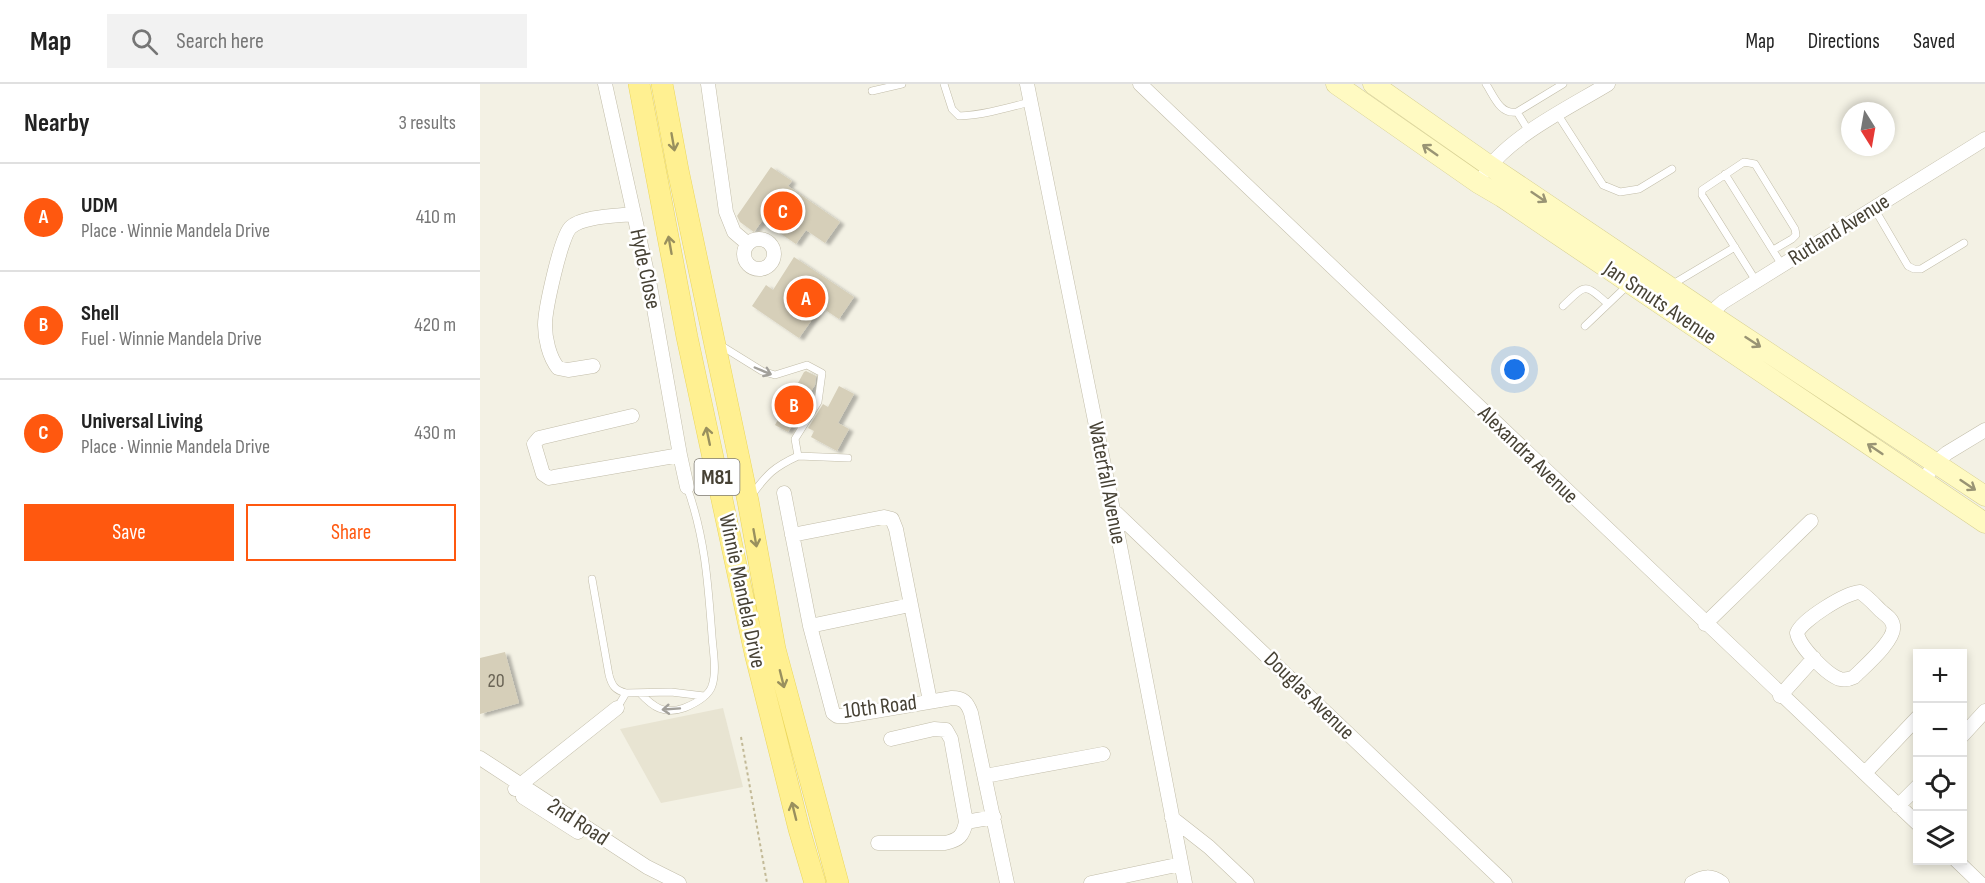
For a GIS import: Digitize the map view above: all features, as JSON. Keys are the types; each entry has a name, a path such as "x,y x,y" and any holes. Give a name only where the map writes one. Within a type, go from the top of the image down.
{"main road":[{"name":"Winnie Mandela Drive","path":"639,84 687,337 755,653 799,829 815,883"},
{"name":"Winnie Mandela Drive","path":"662,84 713,341 748,501 775,649 838,883"},
{"name":"Jan Smuts Avenue","path":"1336,84 1478,183 1503,197 1630,283 1703,321 1985,496"},
{"name":"Jan Smuts Avenue","path":"1373,84 1490,166 1670,286 1703,321 1923,482 1985,523"}],"street":[{"name":"Hyde Close","path":"604,84 650,286 687,487"},
{"path":"708,84 726,212 734,232 748,244"},
{"name":"Waterfall Avenue","path":"1027,84 1185,883"},
{"name":"Alexandra Avenue","path":"1140,84 1913,820"},
{"path":"1478,183 1507,148 1608,84"},
{"name":"Rutland Avenue","path":"1703,321 1723,302 1985,139"},
{"path":"593,366 568,370 558,368 550,353 546,338 546,312 562,244 568,229 574,224 633,214"},
{"path":"632,416 539,438 534,444 543,474 549,478 680,455"},
{"path":"1923,482 1935,463 1985,430"},
{"name":"10th Road","path":"784,493 810,626 831,709 837,716 846,716 960,698 968,705 1007,883"},
{"name":"Douglas Avenue","path":"1113,510 1505,883"},
{"path":"792,535 884,517 892,519 896,529 930,701"},
{"path":"1705,624 1811,521"},
{"path":"1856,592 1864,595 1893,623 1894,629 1889,641 1851,678 1839,678 1814,658 1798,639 1797,633 1800,627 1846,596 1856,592"},
{"path":"810,626 910,605"},
{"path":"1780,696 1814,658"},
{"path":"517,788 617,708"},
{"path":"1967,731 1985,711"},
{"path":"1865,773 1913,721"},
{"path":"878,843 955,841 960,838 966,822 951,739 946,730 934,729 891,739"},
{"path":"985,776 1103,754"},
{"name":"2nd Road","path":"480,758 549,815 662,883"},
{"name":"2nd Road","path":"480,768 647,867 679,883"},
{"path":"1898,807 1913,790"},
{"path":"966,822 994,817"},
{"path":"1172,818 1209,847 1247,883"},
{"path":"1091,883 1181,864"},
{"path":"1960,865 1980,883"},
{"path":"1692,883 1705,877 1712,877 1722,883"}],"lane":[{"path":"872,91 902,84"},
{"path":"944,84 952,108 959,116 974,116 990,110 1030,102"},
{"path":"1486,84 1503,110 1510,113 1517,112 1563,84"},
{"path":"1517,112 1530,133"},
{"path":"1558,115 1603,186 1620,192 1639,189 1672,169"},
{"path":"1756,281 1702,195 1702,190 1744,162 1755,164 1795,229 1796,235 1792,239 1773,250"},
{"path":"1725,174 1782,266"},
{"path":"1874,208 1908,266 1914,269 1921,268 1964,243"},
{"path":"1670,286 1735,247"},
{"path":"1585,326 1630,283"},
{"path":"1563,306 1581,289 1586,288 1591,289 1608,304"},
{"path":"713,341 762,371 775,375 807,365 822,373 818,402 795,439 798,456"},
{"path":"748,501 765,475 798,456 848,458"},
{"path":"640,693 655,708 668,711 685,708 711,689 714,674 709,590 701,531 687,487"},
{"path":"592,579 609,675 617,691 626,693 671,692 704,696"},
{"path":"617,708 626,693"}],"path":[{"path":"741,737 766,883"}],"shaded area":[{"path":"723,708 743,787 661,803 620,729"}],"building":[{"path":"771,167 792,181 788,186 840,222 825,243 806,230 796,244 762,221 754,232 740,222 737,216"},
{"path":"794,257 854,297 839,319 821,307 799,338 752,306 766,285 773,290"},
{"path":"806,371 816,376 815,385 808,396 813,400 799,423 795,421 788,432 775,425"},
{"path":"839,386 854,394 838,423 849,429 837,451 811,437 814,431 808,428 823,404 828,407"},
{"path":"505,652 519,703 480,714 480,658"}],"place":[{"name":"Universal Living","path":"783,211"},
{"name":"UDM","path":"806,298"},
{"name":"Shell","path":"794,405"}]}
